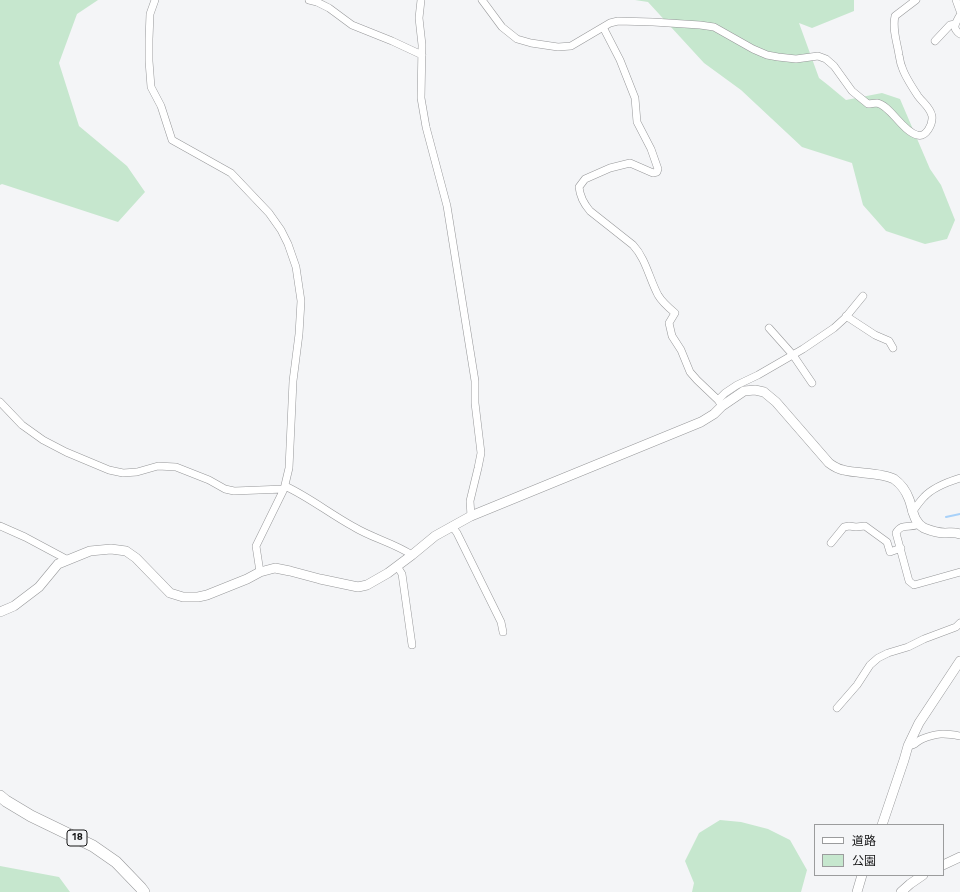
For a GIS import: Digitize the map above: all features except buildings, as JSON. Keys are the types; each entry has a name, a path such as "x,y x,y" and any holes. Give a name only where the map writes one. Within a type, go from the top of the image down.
{"main road":[{"name":"18","path":"0,796 31,816 99,850 116,862 144,892"}],"street":[{"path":"155,0 150,14 149,61 151,86 161,106 172,140 230,172 269,213 281,230 288,244 296,267 301,301 299,334 293,381 289,468 285,488 256,546 260,572"},
{"path":"310,0 329,8 352,25 422,55"},
{"path":"422,0 419,18 422,55 421,98 425,120 447,206 475,381 475,403 481,453 470,501 471,516"},
{"path":"482,0 502,27 517,39 531,43 558,47 572,46 610,23 618,21 653,22 714,27 752,49 767,55 796,59 818,56 826,59 834,66 852,91 868,104 877,103 883,105 904,127 918,136 926,132 931,125 932,118 929,108 918,96 902,67 893,22 895,16 916,0"},
{"path":"956,0 960,11"},
{"path":"960,16 955,24 956,31 960,34"},
{"path":"935,41 950,25 955,24"},
{"path":"603,27 620,60 635,98 637,122 651,149 658,169 657,172 653,173 630,163 610,168 585,179 579,187 579,195 585,206 590,211 637,249 645,262 659,296 675,313 668,323 672,336 681,350 690,372 720,403"},
{"path":"0,612 14,606 39,587 58,564 90,551 111,549 126,550 136,558 170,593 183,597 198,597 207,595 247,579 260,572 275,568 358,587 367,586 388,573 435,536 471,516 701,422 714,414 726,393 737,384 758,375 793,355 834,328 863,296"},
{"path":"846,316 875,335 889,341 893,348"},
{"path":"769,328 793,355 812,383"},
{"path":"720,403 744,390 764,392 776,402 829,463 841,470 886,475 895,480 904,488 912,512 919,524 924,528 943,533 954,532 960,534"},
{"path":"0,402 22,425 43,440 66,452 109,470 123,473 137,472 158,466 176,467 209,480 225,489 234,491 285,488 304,496 354,528 403,549 412,555"},
{"path":"912,512 924,496 931,490 949,481 960,478"},
{"path":"919,524 914,527 903,526 897,530 896,533 910,581 914,585 960,572"},
{"path":"0,526 25,537 68,560"},
{"path":"452,526 457,533 501,622 503,632"},
{"path":"831,543 844,527 865,526 887,542 890,552 901,548"},
{"path":"397,566 402,574 412,645"},
{"path":"837,708 857,685 870,665 878,658 956,627 960,623"},
{"path":"882,824 908,746 919,723 960,660"},
{"path":"908,746 914,745 920,740 936,734 947,733 960,736"},
{"path":"944,865 960,857"},
{"path":"857,892 862,876"},
{"path":"901,892 922,876"}],"green space":[{"path":"0,0 98,0 77,14 59,63 79,126 127,166 145,192 118,222 2,184 0,185"},
{"path":"635,0 854,0 854,11 812,28 799,23 819,78 846,100 882,93 900,99 930,169 941,185 955,220 947,239 925,244 886,231 863,205 852,163 802,147 741,90 704,63 648,2"},
{"path":"720,820 741,822 768,829 790,840 807,870 801,892 692,892 694,883 685,861 699,833"},
{"path":"0,866 59,877 70,892 0,892"}],"waterway":[{"path":"946,517 960,514"}]}
